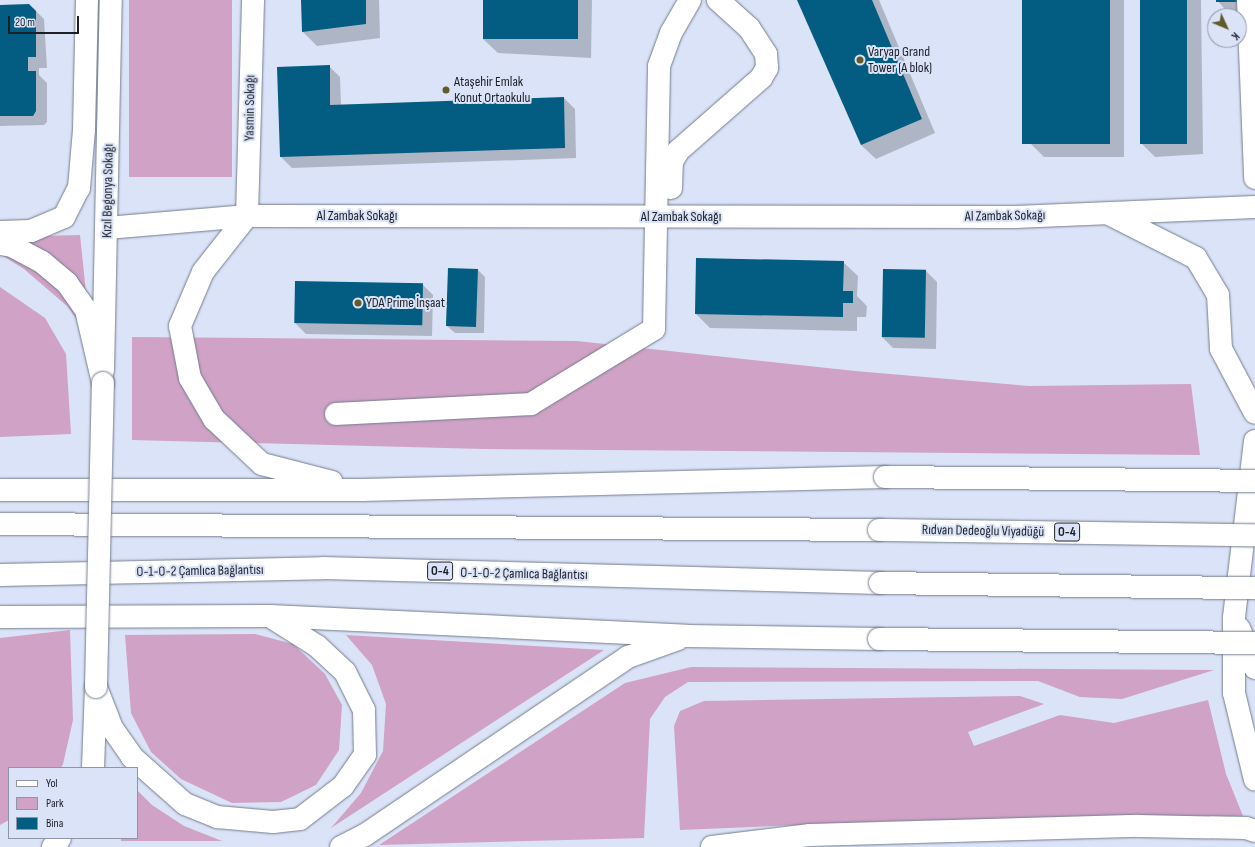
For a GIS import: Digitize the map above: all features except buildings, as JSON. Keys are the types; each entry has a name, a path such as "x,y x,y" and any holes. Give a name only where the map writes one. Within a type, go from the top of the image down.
{"main road":[{"name":"Kızıl Begonya Sokağı","path":"0,232 31,231 64,217 79,188 84,130 87,0"},
{"name":"Kızıl Begonya Sokağı","path":"103,383 111,0"},
{"name":"Yasmin Sokağı","path":"247,216 253,0"},
{"path":"663,217 658,128 659,66 671,33 690,0"},
{"path":"336,414 531,404 654,329 663,217 672,162 678,151 688,140 761,78 768,68 766,54 750,28 718,0"},
{"path":"1248,0 1252,25 1255,178"},
{"path":"658,128 668,138 688,140"},
{"name":"Al Zambak Sokağı","path":"107,228 247,216 1015,217 1255,207"},
{"path":"1107,213 1196,258 1218,294 1221,349 1255,413"},
{"path":"247,216 203,272 180,326 190,378 214,419 262,464 362,490"},
{"path":"0,244 12,246 42,262 67,283 86,310 103,383 93,767"},
{"path":"1255,441 1234,618 1234,693 1255,780"},
{"path":"0,490 362,490 885,477 1255,481"},
{"name":"Rıdvan Dedeoğlu Viyadüğü","path":"0,524 880,530 1255,535"},
{"name":"O-1-O-2 Çamlıca Bağlantısı","path":"0,575 323,568 880,583 1255,588"},
{"path":"96,687 112,728 132,757 158,782 185,804 217,817 273,822 300,819 343,786 365,755 364,710 345,672 318,646 270,616"},
{"path":"0,617 270,616 687,636 1255,643"},
{"path":"1234,618 1255,668"},
{"path":"341,847 365,835 628,657 687,636"},
{"path":"712,847 826,835 1139,826 1246,828 1255,831"},
{"path":"53,847 59,839"}],"green space":[{"path":"129,0 232,0 232,177 129,177"},
{"path":"80,235 91,340 67,306 24,269 0,254 0,237"},
{"path":"0,287 45,318 66,354 71,434 0,437"},
{"path":"132,337 577,341 855,371 1029,386 1191,384 1200,455 484,449 132,440"},
{"path":"70,630 73,720 62,767 8,767 8,821 0,825 0,638"},
{"path":"255,634 293,644 325,674 342,705 339,750 316,785 281,802 232,803 181,779 151,752 131,713 125,635"},
{"path":"346,635 604,650 331,828 361,793 383,751 386,704 372,665"},
{"path":"691,667 1214,670 1122,699 1080,697 1038,681 688,682 665,697 650,719 644,838 379,845 625,683"},
{"path":"1020,696 1044,704 968,732 974,746 1060,715 1114,723 1208,700 1226,774 1243,816 892,821 680,830 674,726 680,711 704,701"},
{"path":"138,791 152,805 184,826 222,841 121,841 121,839 138,839"}],"place":[{"name":"Varyap Grand Tower (A blok)","path":"860,60"},
{"name":"Ataşehir Emlak Konut Ortaokulu","path":"446,90"},
{"name":"YDA Prime İnşaat","path":"358,303"}]}
